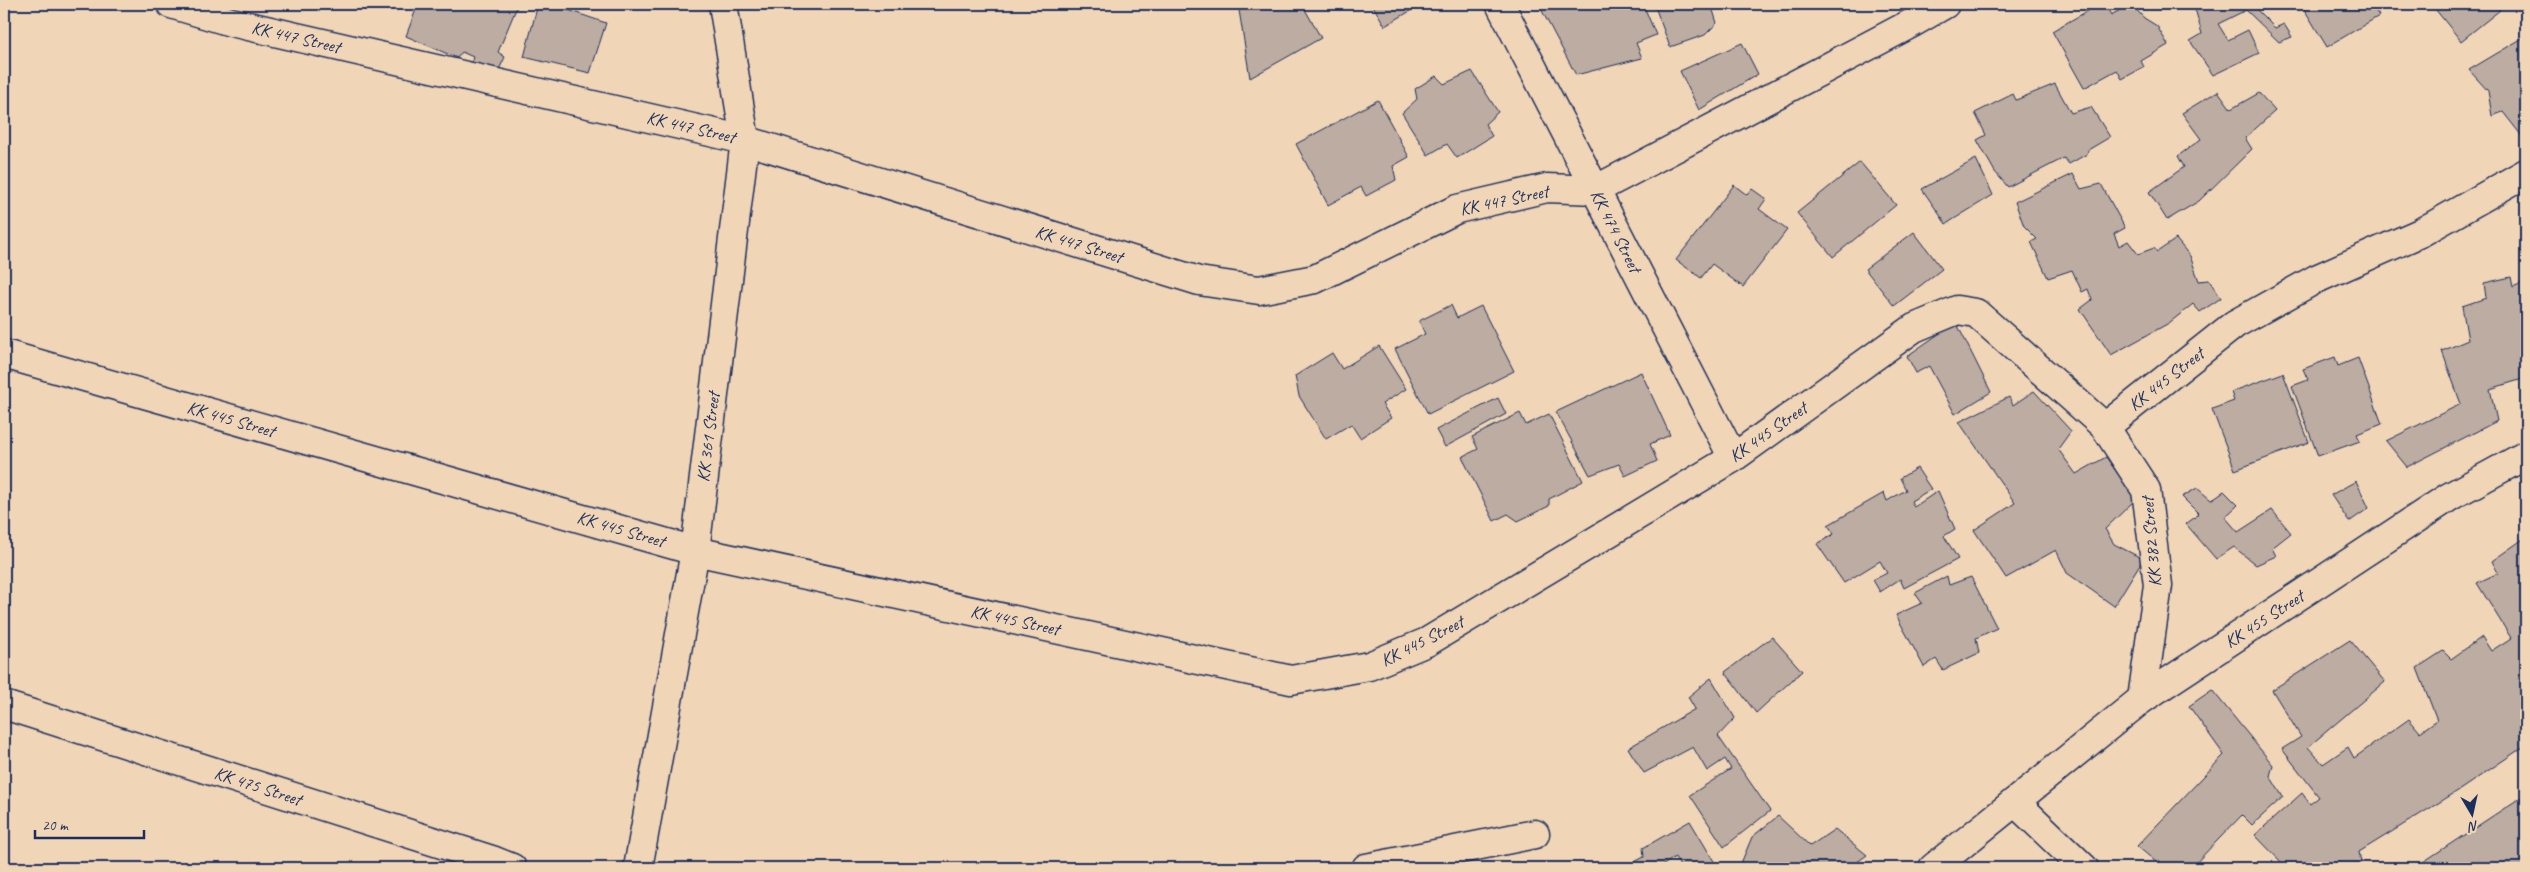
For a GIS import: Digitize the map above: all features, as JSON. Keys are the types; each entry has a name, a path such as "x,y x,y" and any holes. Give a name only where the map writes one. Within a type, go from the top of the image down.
{"street":[{"name":"KK 447 Street","path":"171,4 231,22 745,140 1199,281 1259,290 1315,279 1457,209 1547,188 1595,190"},
{"name":"KK 361 Street","path":"638,868 695,551 745,140 723,4"},
{"name":"KK 474 Street","path":"1500,4 1733,458"},
{"path":"1595,190 1912,24 1945,4"},
{"name":"KK 445 Street","path":"4,354 695,551 1291,680 1369,666 1427,642 1733,458 1914,328 1957,310 1976,314 2105,427 2235,324 2316,279 2420,233 2526,173"},
{"name":"KK 382 Street","path":"2105,427 2146,490 2158,585 2142,699"},
{"name":"KK 455 Street","path":"2015,802 2142,699 2449,497 2526,455"},
{"name":"KK 475 Street","path":"4,705 492,860 512,868"},
{"path":"1933,868 2015,802 2084,868"},
{"path":"1366,868 1535,834"}],"building":[{"path":"418,4 518,4 498,52 505,57 496,76 470,67 473,57 462,52 457,58 406,36"},
{"path":"538,4 563,4 562,8 606,23 590,73 524,57"},
{"path":"1238,4 1302,4 1321,38 1250,78"},
{"path":"1372,4 1422,4 1385,26"},
{"path":"1548,4 1643,4 1656,35 1636,43 1642,58 1576,75 1540,7"},
{"path":"1654,4 1711,4 1717,23 1705,35 1670,47"},
{"path":"2100,4 2105,4 2111,15 2131,4 2144,18 2157,26 2168,45 2141,61 2144,67 2122,79 2117,70 2084,88 2052,31"},
{"path":"2188,4 2254,4 2254,7 2275,28 2284,24 2292,37 2279,42 2246,10 2218,24 2228,40 2248,30 2259,53 2213,75 2190,41 2202,34 2196,12"},
{"path":"2301,4 2372,4 2379,16 2327,47"},
{"path":"2431,4 2495,4 2500,10 2461,41"},
{"path":"2526,36 2525,140 2503,112 2492,116 2488,91 2469,70"},
{"path":"1742,43 1758,74 1699,110 1680,71"},
{"path":"1472,71 1498,112 1485,124 1492,136 1457,158 1447,144 1428,155 1402,113 1417,99 1415,89 1436,76 1444,84"},
{"path":"2055,84 2071,113 2091,107 2110,137 2088,150 2087,154 2069,164 2064,158 2008,187 1995,172 1977,140 1986,135 1975,113 2013,94 2016,100"},
{"path":"2218,91 2231,109 2259,93 2275,111 2245,138 2252,149 2199,201 2167,220 2149,192 2184,167 2178,156 2201,139 2182,113"},
{"path":"1378,100 1409,157 1393,166 1396,180 1366,196 1361,187 1328,205 1296,144"},
{"path":"1976,159 1993,195 1946,224 1922,189"},
{"path":"1860,162 1896,205 1833,257 1797,213"},
{"path":"2073,174 2081,189 2101,184 2125,228 2114,234 2119,246 2128,241 2138,254 2154,248 2157,252 2176,239 2190,256 2199,281 2209,280 2221,298 2200,312 2193,304 2169,323 2111,355 2080,309 2092,300 2088,289 2082,292 2072,270 2048,278 2031,242 2037,239 2024,226 2015,202"},
{"path":"1734,185 1747,195 1752,189 1766,199 1759,209 1787,230 1743,287 1712,264 1701,278 1676,260"},
{"path":"1914,232 1942,269 1894,306 1865,269"},
{"path":"2511,277 2513,287 2526,281 2526,378 2490,389 2497,421 2407,467 2386,441 2461,404 2442,351 2468,340 2462,306 2486,298 2484,283"},
{"path":"1451,305 1457,318 1481,306 1514,371 1428,414 1395,349 1425,334 1419,321"},
{"path":"1956,322 1991,392 1955,414 1929,366 1916,373 1907,356"},
{"path":"1379,346 1406,389 1382,404 1391,418 1360,438 1351,424 1326,439 1299,396 1295,376 1332,353 1342,369"},
{"path":"2335,357 2338,366 2358,358 2382,424 2357,434 2360,441 2318,456 2292,386 2308,380 2303,369"},
{"path":"1641,372 1670,435 1650,444 1657,461 1625,476 1619,464 1590,475 1556,412"},
{"path":"2283,373 2309,442 2235,470 2212,409 2234,401 2231,392"},
{"path":"2034,391 2071,431 2058,449 2076,474 2106,457 2136,499 2105,529 2114,544 2143,559 2114,606 2067,573 2056,550 2006,578 1974,530 2015,503 1959,422 2009,397 2013,405"},
{"path":"1498,398 1506,414 1445,447 1436,430"},
{"path":"1520,413 1526,425 1549,414 1583,481 1549,499 1549,506 1518,521 1508,514 1494,521 1462,457 1478,449 1472,437"},
{"path":"1917,468 1931,489 1911,501 1914,507 1938,491 1955,529 1944,536 1958,559 1904,588 1900,579 1880,592 1873,580 1887,573 1880,561 1844,583 1817,544 1834,534 1828,525 1884,493 1887,501 1906,490 1900,478"},
{"path":"2356,481 2369,508 2349,522 2331,495"},
{"path":"2197,488 2211,500 2224,491 2238,505 2225,517 2238,532 2272,510 2291,533 2272,548 2276,556 2256,565 2234,547 2216,559 2186,524 2199,514 2182,497"},
{"path":"2526,537 2526,745 2461,789 2359,852 2361,862 2354,868 2287,868 2255,835 2302,793 2310,804 2319,797 2282,749 2301,737 2272,690 2350,640 2385,682 2308,747 2323,764 2348,747 2354,758 2409,719 2420,732 2437,720 2417,668 2443,651 2451,659 2482,637 2491,651 2511,638 2477,583 2498,573 2492,561"},
{"path":"1947,576 1949,585 1971,577 1997,628 1976,638 1979,653 1943,670 1936,659 1924,667 1896,615 1922,603 1915,593"},
{"path":"1772,637 1802,671 1756,713 1725,672"},
{"path":"1711,678 1735,718 1718,736 1770,811 1724,847 1690,795 1731,769 1725,759 1707,771 1693,747 1644,773 1628,748 1695,709 1688,697"},
{"path":"2212,690 2273,765 2270,776 2283,797 2252,825 2242,815 2191,868 2163,868 2137,846 2224,755 2189,706"},
{"path":"2526,794 2526,868 2414,868"},
{"path":"1778,816 1810,846 1835,829 1867,855 1849,868 1739,868 1752,837"},
{"path":"1690,821 1718,868 1681,868 1675,857 1659,868 1623,868 1644,857 1643,848"}]}
